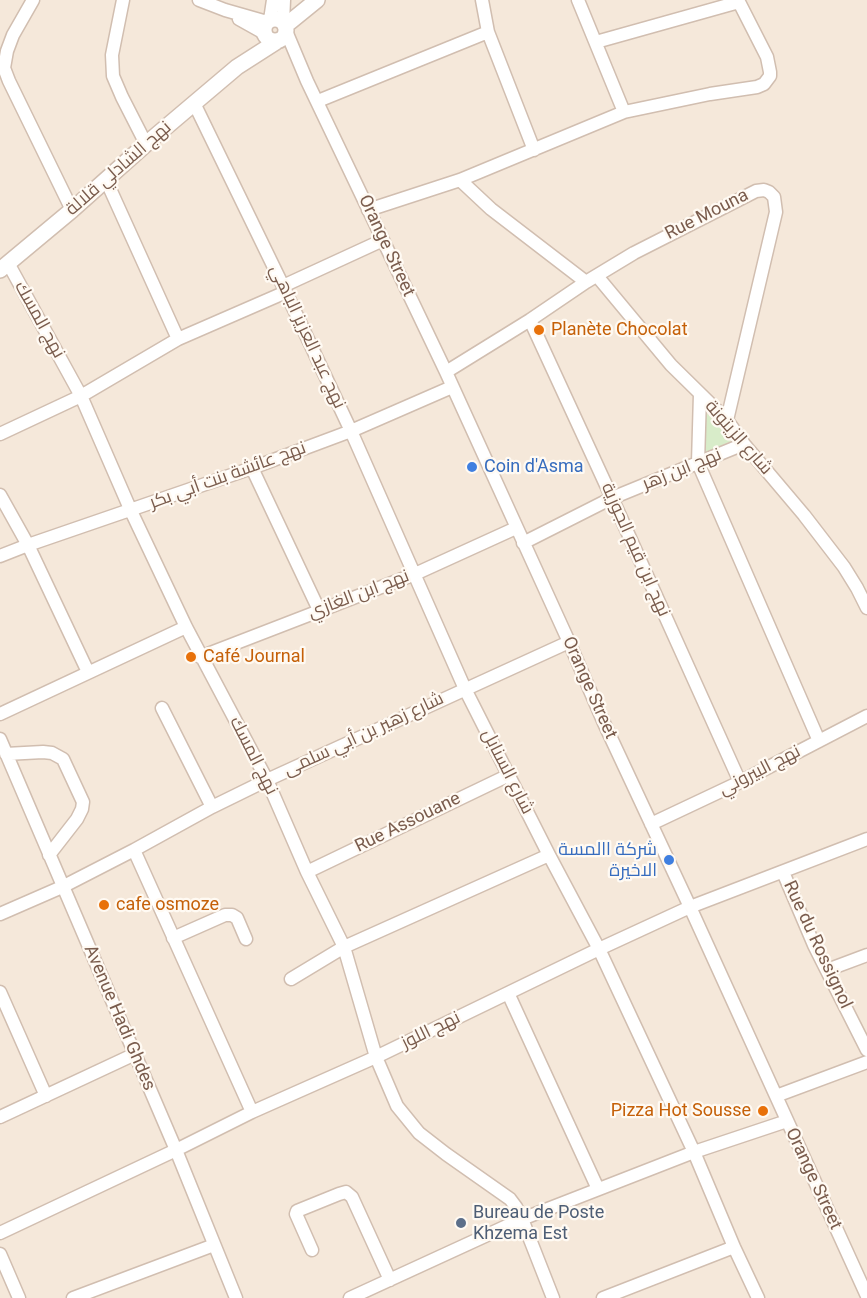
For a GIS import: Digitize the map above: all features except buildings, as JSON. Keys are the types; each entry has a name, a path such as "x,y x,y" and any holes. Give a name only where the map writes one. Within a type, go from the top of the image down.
{"street":[{"path":"33,0 13,35 2,69 72,210"},
{"path":"123,0 112,55 113,76 146,144"},
{"path":"199,0 275,30"},
{"path":"273,0 275,30"},
{"path":"275,30 284,0"},
{"path":"275,30 317,0"},
{"path":"482,0 488,32 534,150"},
{"path":"578,0 624,112"},
{"path":"368,210 460,180 624,112 710,94 757,87 767,81 770,76 767,57 739,1 596,42"},
{"name":"نهج الشادلي قلالة","path":"4,267 237,67 275,30"},
{"name":"Orange Street","path":"275,30 318,101 446,372 867,1296"},
{"path":"318,101 488,32"},
{"name":"نهج عبد العزيز الباهي","path":"194,103 351,431 465,689"},
{"path":"106,180 178,339"},
{"name":"شارع الزيتونة","path":"460,180 491,209 591,279 671,365 727,420 744,444 828,545 844,567 867,608"},
{"name":"Rue Mouna","path":"446,372 634,253 756,191 764,190 774,197 776,212 727,420"},
{"path":"0,434 81,396 178,339 382,240"},
{"name":"نهج المسك","path":"4,267 81,396 131,511 200,657 267,780 307,872 344,948 376,1057 397,1106 419,1133 510,1199 522,1219 553,1298"},
{"name":"نهج ابن قيم الجوزية","path":"530,320 740,782"},
{"name":"نهج عائشة بنت أبي بكر","path":"0,556 351,431 452,387"},
{"path":"700,394 698,464 819,741"},
{"name":"نهج ابن زهر","path":"523,543 612,498 744,444"},
{"path":"252,468 319,610"},
{"path":"0,495 28,545 88,672"},
{"name":"نهج ابن الغازي","path":"200,657 415,574 516,528"},
{"path":"0,714 186,627"},
{"name":"شارع زهير بن أبي سلمى","path":"0,914 63,887 267,780 569,642"},
{"name":"شارع السنابل","path":"465,689 599,949 694,1152 758,1298"},
{"path":"162,708 212,807"},
{"name":"نهج البيروني","path":"651,824 740,782 867,716"},
{"name":"Avenue Hadi Ghdes","path":"0,739 176,1150 236,1298"},
{"path":"6,754 52,753 63,759 83,802 77,819 49,855"},
{"name":"Rue Assouane","path":"307,872 509,775"},
{"name":"نهج اللوز","path":"0,1233 690,907 867,838"},
{"path":"134,850 252,1112"},
{"path":"291,979 344,948 549,855"},
{"name":"Rue du Rossignol","path":"783,872 814,945 867,1050"},
{"path":"174,938 225,915 232,915 237,918 246,939"},
{"path":"827,970 867,955"},
{"path":"0,992 46,1096"},
{"path":"508,993 597,1189"},
{"path":"0,1117 135,1054"},
{"path":"776,1096 867,1062"},
{"path":"350,1298 522,1219 694,1152 787,1121"},
{"path":"312,1250 296,1214 297,1211 346,1192 352,1197 390,1280"},
{"path":"73,1298 214,1245"},
{"path":"603,1298 638,1292 734,1247"},
{"path":"0,1254 19,1298"}],"shaded area":[{"path":"0,0 867,0 867,1298 0,1298"}],"green space":[{"path":"705,411 731,441 705,453"}],"place":[{"name":"Planète Chocolat","path":"539,330"},
{"name":"Coin d'Asma","path":"472,467"},
{"name":"Café Journal","path":"191,657"},
{"name":"شركة االمسة الاخيرة","path":"669,860"},
{"name":"cafe osmoze","path":"104,905"},
{"name":"Pizza Hot Sousse","path":"763,1111"},
{"name":"Bureau de Poste Khzema Est","path":"461,1223"}]}
